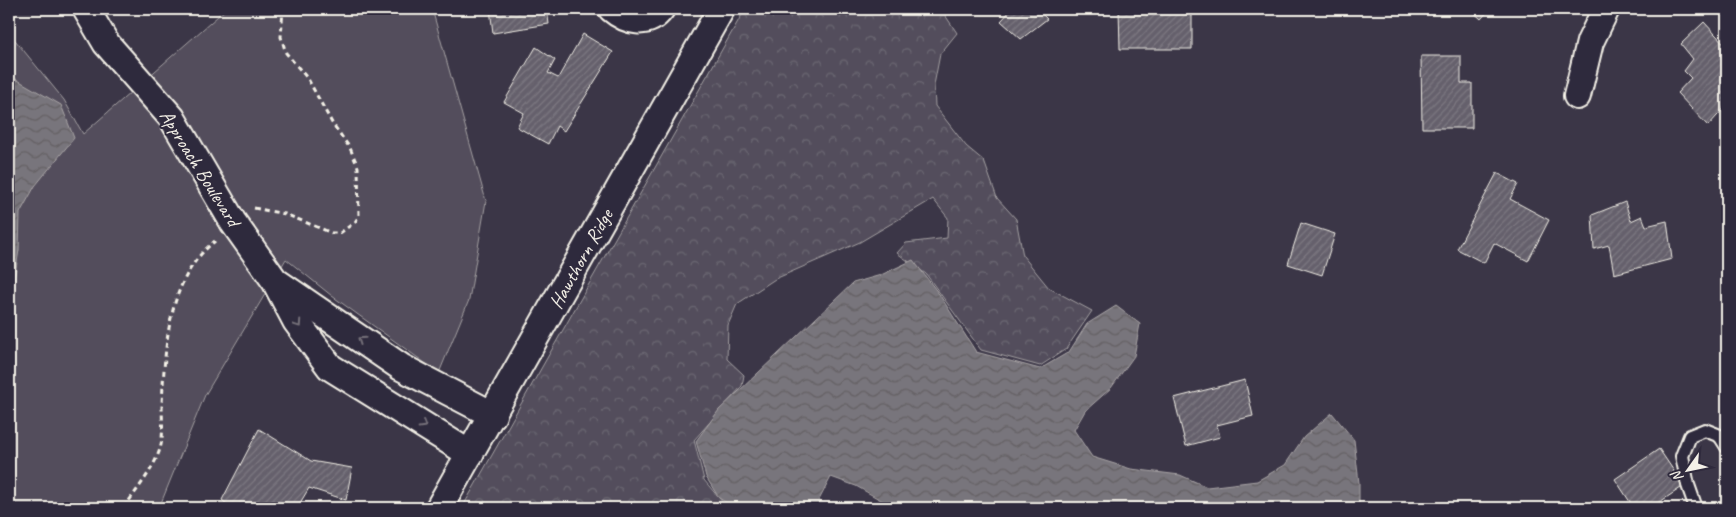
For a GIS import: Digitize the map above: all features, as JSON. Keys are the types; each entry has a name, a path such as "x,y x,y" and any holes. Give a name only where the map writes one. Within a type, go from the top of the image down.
{"street":[{"name":"Approach Boulevard","path":"86,9 106,43 172,118 233,222 275,281 296,321 330,367 470,454"},
{"path":"612,9 619,16 635,21 654,16 661,9"},
{"name":"Hawthorn Ridge","path":"439,508 721,9"},
{"path":"1577,96 1590,42 1606,9"},
{"name":"Approach Boulevard","path":"275,281 401,367 493,415"}],"lane":[{"path":"1696,508 1688,485 1682,456 1690,436 1705,430 1720,436 1727,447"}],"green space":[{"path":"226,9 432,9 486,201 469,300 439,373 332,296 286,259 205,395 159,508 9,508 9,38 15,40 64,100 83,134"},
{"path":"745,9 941,9 957,33 940,54 934,85 935,106 966,146 984,161 997,198 1016,219 1023,256 1049,288 1092,311 1066,349 1040,366 981,350 926,274 897,253 906,243 947,238 948,218 933,199 860,242 775,279 737,304 728,325 727,359 744,375 742,386 694,440 704,480 724,504 721,508 462,508"}],"water":[{"path":"9,75 61,105 74,138 35,186 20,213 19,250 9,311"},
{"path":"913,260 939,294 976,352 1040,369 1069,352 1087,324 1116,306 1140,324 1134,356 1111,388 1085,411 1074,430 1092,457 1131,469 1180,475 1207,487 1257,481 1285,465 1304,437 1332,413 1354,440 1359,483 1359,508 895,508 856,486 831,477 819,500 820,508 735,508 719,498 706,477 696,441 719,410 853,283 881,275"}],"building":[{"path":"490,9 547,9 549,24 493,33"},
{"path":"1012,9 1046,9 1041,13 1047,19 1021,39 1001,21"},
{"path":"1119,9 1174,9 1174,11 1192,11 1192,49 1120,49"},
{"path":"1470,9 1490,9 1481,19"},
{"path":"1704,22 1727,47 1725,59 1727,61 1727,105 1708,126 1677,93 1691,78 1684,71 1693,59 1681,44"},
{"path":"583,34 613,52 564,131 557,126 548,144 517,127 524,113 504,102 536,47 555,60 548,73 558,78"},
{"path":"1421,56 1461,56 1461,83 1472,83 1472,128 1422,128"},
{"path":"1497,173 1518,184 1510,199 1549,220 1528,261 1494,243 1484,263 1457,249"},
{"path":"1625,202 1631,221 1642,216 1646,226 1667,221 1672,259 1614,274 1609,245 1594,249 1592,215"},
{"path":"1301,223 1335,234 1322,275 1288,264"},
{"path":"1245,380 1253,416 1217,425 1220,437 1186,446 1174,398"},
{"path":"259,429 311,461 352,468 346,500 309,488 297,508 231,508 222,500"},
{"path":"1659,449 1684,486 1655,505 1658,508 1634,508 1615,479"}]}
